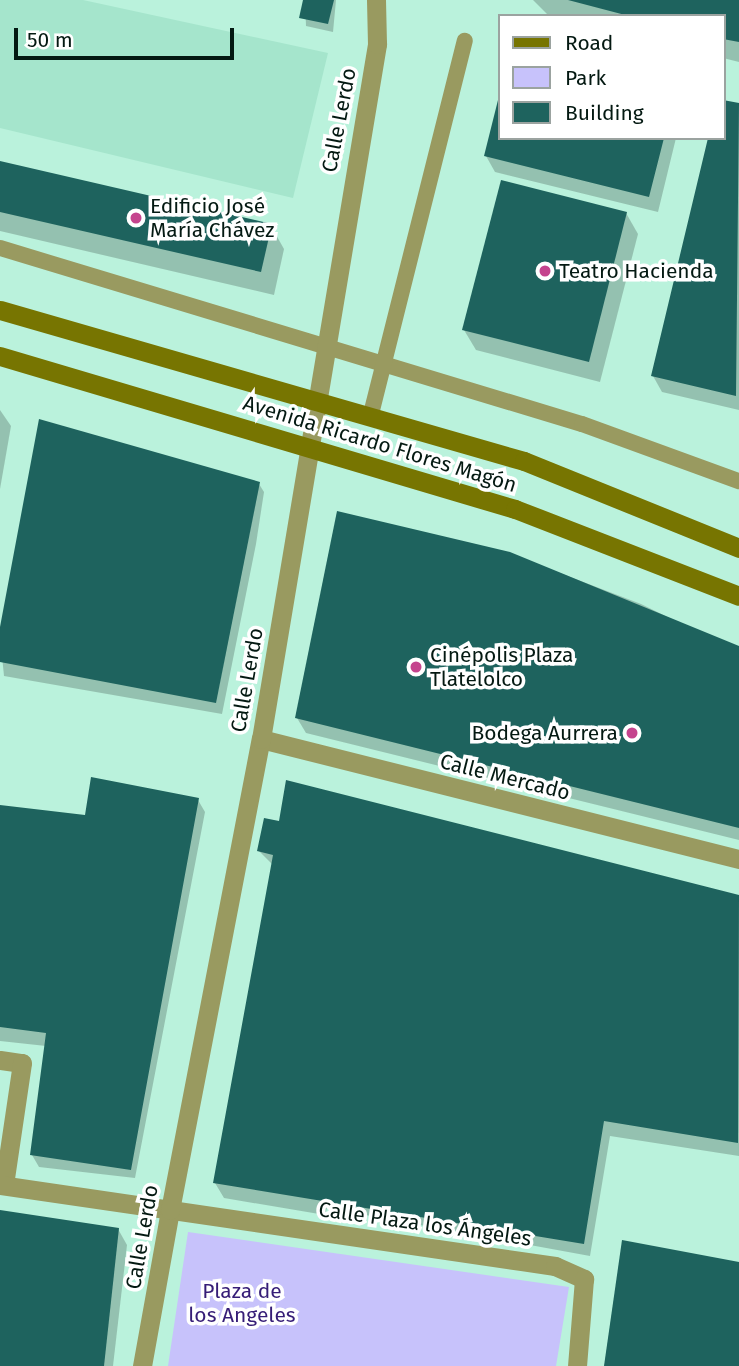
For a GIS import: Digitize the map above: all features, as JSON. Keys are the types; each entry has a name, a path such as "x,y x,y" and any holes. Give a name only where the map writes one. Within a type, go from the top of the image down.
{"main road":[{"name":"Avenida Ricardo Flores Magón","path":"0,310 524,461 739,548"},
{"name":"Avenida Ricardo Flores Magón","path":"0,356 515,509 739,596"}],"street":[{"name":"Calle Lerdo","path":"142,1366 261,739 310,446 323,344 377,44 376,0"},
{"name":"Calle Mercado","path":"261,739 739,859"},
{"path":"0,1060 22,1063 2,1185 170,1210"},
{"name":"Calle Plaza los Ángeles","path":"170,1210 555,1266 584,1279 577,1366"}],"lane":[{"path":"370,418 381,364 465,41"},
{"path":"0,248 582,424 739,481"}],"shaded area":[{"path":"0,0 83,0 328,53 293,198 0,128"}],"green space":[{"name":"Plaza de los Angeles","path":"188,1232 569,1287 556,1366 168,1366"}],"building":[{"path":"303,0 334,0 328,24 299,18"},
{"path":"568,0 739,0 739,42 725,39 725,14 621,14"},
{"path":"498,100 498,140 663,140 649,197 484,156"},
{"path":"725,100 739,103 736,396 651,376 708,140 725,140"},
{"name":"Edificio José María Chávez","path":"0,161 272,224 261,272 0,212"},
{"name":"Teatro Hacienda","path":"501,180 627,212 589,362 462,330"},
{"path":"39,419 260,482 216,703 0,662 0,627"},
{"path":"337,511 510,552 739,646 739,828 295,718"},
{"path":"91,777 199,798 131,1170 30,1155 46,1033 0,1027 0,805 85,815"},
{"path":"286,780 739,895 738,1143 604,1121 584,1244 213,1183 273,855 257,851 264,818 279,821"},
{"path":"0,1210 119,1228 104,1366 0,1366"},
{"path":"622,1240 739,1262 739,1366 604,1366"}],"place":[{"name":"Edificio José María Chávez","path":"136,218"},
{"name":"Teatro Hacienda","path":"545,271"},
{"name":"Cinépolis Plaza Tlatelolco","path":"416,667"},
{"name":"Bodega Aurrera","path":"632,733"}]}
